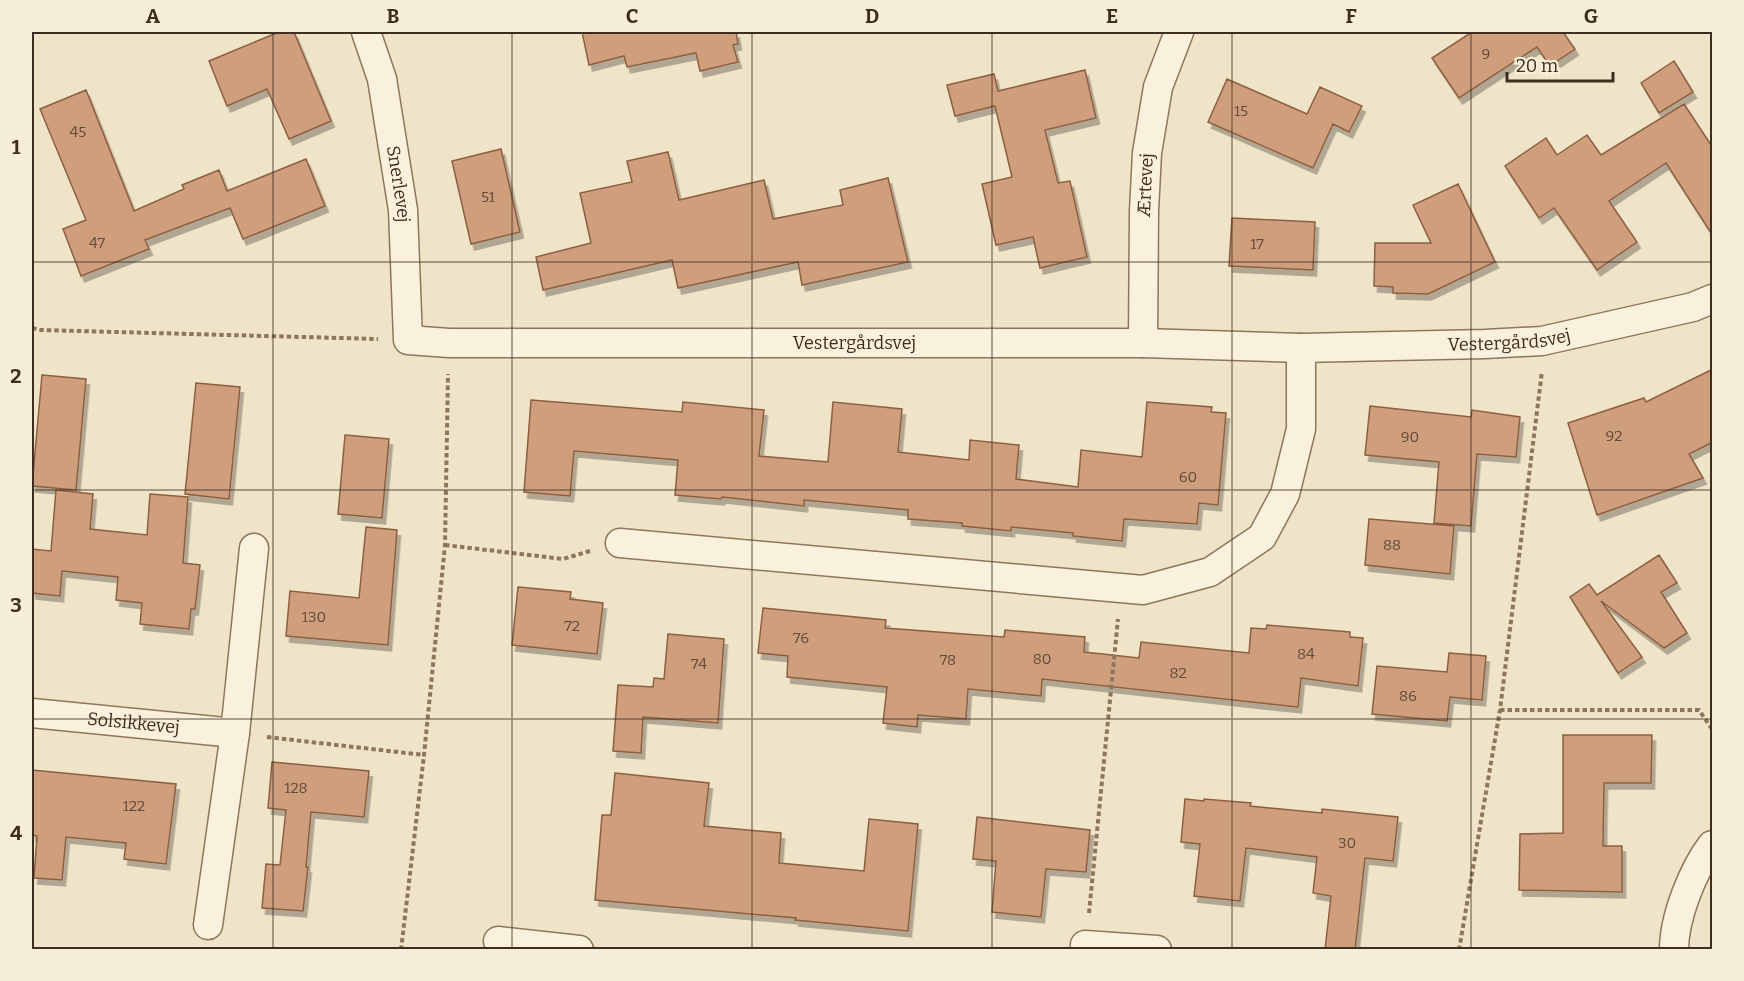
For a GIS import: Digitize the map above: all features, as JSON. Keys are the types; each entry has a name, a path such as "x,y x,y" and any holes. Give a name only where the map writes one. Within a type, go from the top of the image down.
{"street":[{"name":"Snerlevej","path":"366,32 381,79 403,210 408,340"},
{"name":"Ærtevej","path":"1143,344 1147,153 1158,87 1179,32"},
{"name":"Vestergårdsvej","path":"408,340 449,343 1143,344 1301,348 1485,344 1542,341 1693,307 1713,299"},
{"path":"620,543 1143,591 1210,572 1262,537 1285,494 1301,429 1301,348"},
{"path":"208,926 235,733 254,548"},
{"name":"Solsikkevej","path":"32,712 235,733"},
{"path":"1674,950 1674,939 1686,896 1702,858 1713,845"},
{"path":"498,941 579,950"},
{"path":"1085,947 1157,950"}],"path":[{"path":"32,328 408,340"},
{"path":"1459,950 1500,710 1542,376 1542,341"},
{"path":"400,950 424,755 445,545 449,343"},
{"path":"445,545 563,559 620,543"},
{"path":"1085,947 1094,876 1120,589"},
{"path":"1500,710 1699,710 1713,729"},
{"path":"235,733 424,755"}],"building":[{"path":"279,32 294,32 331,121 289,139 267,89 227,106 209,61"},
{"path":"582,32 736,32 738,44 733,45 738,62 700,71 696,53 627,67 624,56 589,65"},
{"path":"1472,32 1563,32 1575,49 1550,66 1537,47 1459,98 1432,58"},
{"path":"1674,61 1693,92 1659,113 1641,83"},
{"path":"1085,70 1096,118 1045,130 1058,183 1070,181 1087,257 1040,268 1033,237 996,245 982,184 1012,177 995,106 955,116 947,85 994,74 998,91"},
{"path":"1227,79 1307,114 1320,87 1362,106 1349,132 1333,124 1313,168 1208,122"},
{"path":"86,90 134,211 184,189 182,185 219,170 227,191 306,159 325,206 243,239 230,208 145,240 149,249 81,276 63,229 86,220 40,109"},
{"path":"1684,104 1713,148 1713,236 1666,163 1609,201 1637,242 1597,270 1554,208 1539,218 1505,166 1546,138 1557,155 1587,135 1601,155"},
{"path":"501,149 520,232 471,244 452,161"},
{"path":"668,152 679,200 764,180 773,219 843,205 840,190 888,178 908,262 802,285 798,262 678,288 672,260 543,290 536,257 591,243 580,193 632,182 627,161"},
{"path":"1458,184 1495,262 1428,294 1393,293 1393,287 1374,286 1375,243 1431,243 1413,205"},
{"path":"1232,218 1315,222 1313,270 1229,266"},
{"path":"1713,369 1713,442 1689,454 1703,478 1597,515 1568,423 1644,398 1646,402"},
{"path":"42,375 86,379 76,490 32,486"},
{"path":"196,383 240,387 229,499 185,494"},
{"path":"531,400 682,412 683,402 764,410 759,456 828,462 833,402 902,409 898,452 969,460 970,440 1019,445 1016,479 1078,487 1081,450 1142,457 1147,402 1212,407 1211,412 1226,413 1218,505 1199,503 1197,524 1124,519 1122,541 1073,536 1073,533 1011,527 1011,531 962,526 962,523 908,519 908,510 804,500 804,506 722,497 721,499 675,495 678,460 574,451 570,496 524,492"},
{"path":"1370,406 1471,417 1472,410 1520,417 1516,457 1477,454 1471,526 1434,523 1439,462 1365,455"},
{"path":"345,435 389,439 382,518 338,514"},
{"path":"56,490 93,494 90,529 147,535 150,494 188,497 183,563 200,565 195,609 191,609 189,629 140,624 142,603 116,600 118,577 62,571 60,596 32,593 32,549 51,551"},
{"path":"1369,519 1454,526 1450,574 1365,565"},
{"path":"366,527 397,530 388,645 286,636 290,591 359,598"},
{"path":"1659,555 1677,583 1661,592 1687,633 1664,648 1601,601 1642,657 1618,673 1570,597 1589,584 1597,595"},
{"path":"518,587 571,592 570,599 603,603 597,654 512,645"},
{"path":"763,608 886,620 885,628 1004,637 1005,630 1085,637 1084,652 1139,658 1141,642 1249,653 1251,628 1266,629 1267,625 1350,632 1350,637 1363,638 1358,686 1301,678 1298,707 1042,679 1041,696 968,689 966,719 918,715 917,727 883,723 887,687 787,677 788,656 758,653"},
{"path":"668,634 724,639 718,723 643,717 641,753 613,751 618,685 653,687 654,678 664,679"},
{"path":"1449,653 1486,656 1482,700 1450,697 1447,721 1372,714 1377,666 1447,672"},
{"path":"1563,735 1652,735 1651,783 1604,783 1603,846 1622,846 1622,892 1519,890 1520,834 1563,833"},
{"path":"272,762 369,771 364,817 311,812 303,911 262,908 266,864 280,865 286,810 268,808"},
{"path":"32,770 176,784 166,864 124,859 126,843 66,837 62,880 34,878 37,836 32,835"},
{"path":"615,773 709,783 704,826 781,833 779,863 864,871 869,819 918,824 908,931 795,920 796,918 595,900 602,815 611,815"},
{"path":"1185,799 1251,803 1250,806 1322,813 1322,809 1398,817 1393,861 1365,858 1355,950 1325,950 1331,896 1313,893 1317,857 1246,848 1240,901 1194,896 1200,844 1181,842"},
{"path":"977,817 1090,830 1086,872 1046,869 1041,917 992,912 996,861 973,859"}]}
